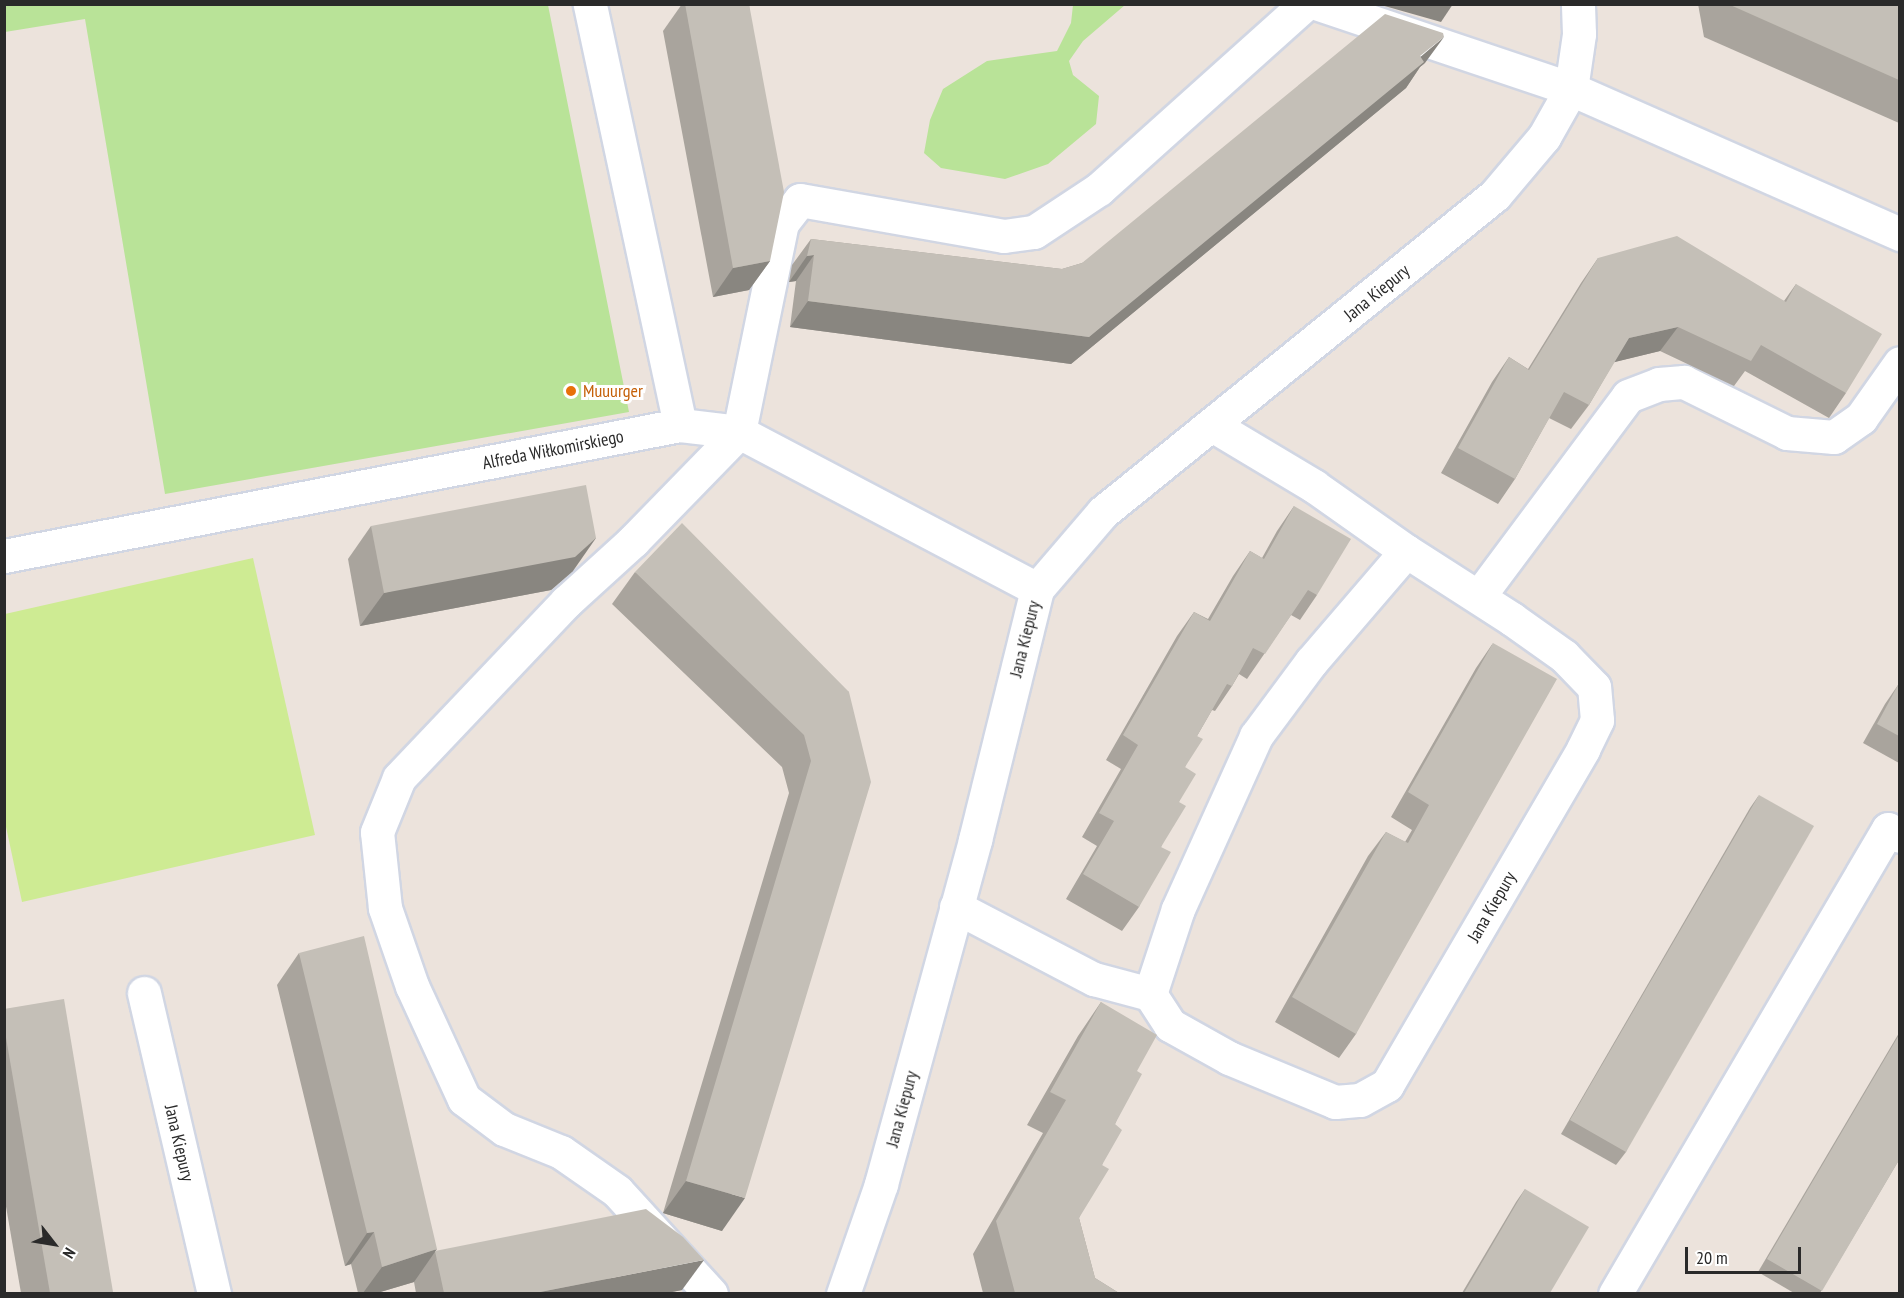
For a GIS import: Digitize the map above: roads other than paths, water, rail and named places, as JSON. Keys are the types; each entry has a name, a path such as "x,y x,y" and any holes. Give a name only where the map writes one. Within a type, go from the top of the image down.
{"street":[{"path":"590,4 680,425"},
{"path":"711,1293 617,1191 561,1152 504,1129 464,1099 412,986 385,908 377,832 399,778 542,626 633,541 738,432 782,223 800,200 1004,236 1034,232 1099,189 1305,4"},
{"path":"1319,4 1570,89 1899,234"},
{"name":"Jana Kiepury","path":"843,1293 881,1184 956,907 1038,589 1103,512 1496,195 1544,137 1570,89 1579,34 1578,4"},
{"path":"1479,596 1628,396 1659,384 1684,382 1787,433 1834,437 1861,418 1899,363"},
{"name":"Alfreda Wiłkomirskiego","path":"4,556 680,425 738,432"},
{"name":"Jana Kiepury","path":"1150,994 1170,1024 1229,1058 1335,1102 1360,1100 1387,1085 1597,720 1594,687 1564,656 1479,596 1406,551 1314,486 1212,425"},
{"path":"738,432 1038,589"},
{"path":"956,907 1094,979 1150,994 1178,909 1256,736 1311,662 1406,551"},
{"path":"1615,1293 1888,829 1899,836"},
{"name":"Jana Kiepury","path":"144,993 214,1293"}],"place":[{"name":"Muuurger","path":"571,391"}]}
